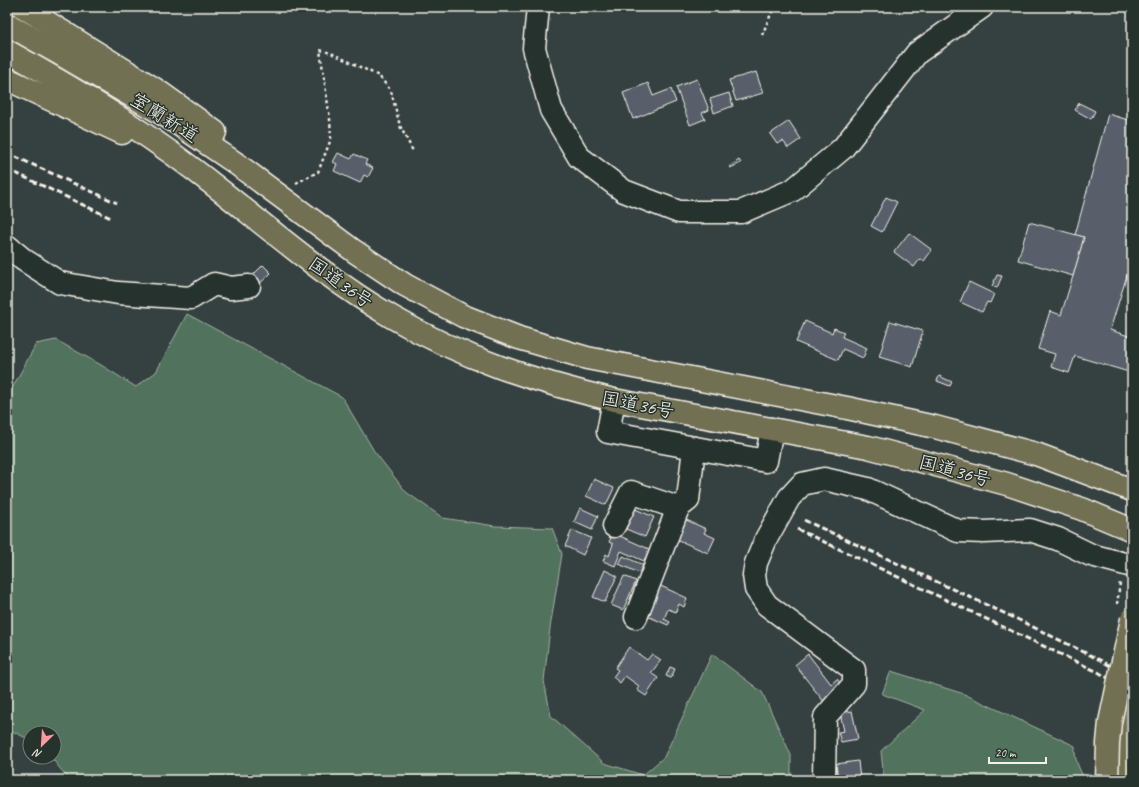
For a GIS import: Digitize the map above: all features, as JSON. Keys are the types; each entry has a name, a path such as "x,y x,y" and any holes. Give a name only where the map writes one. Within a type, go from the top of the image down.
{"highway":[{"path":"23,7 155,89 226,140 284,189 316,221"},
{"name":"室蘭新道","path":"7,24 166,116 234,162 316,221"},
{"name":"室蘭新道","path":"7,51 102,106 149,137 192,169"},
{"path":"7,79 109,126 192,169"},
{"name":"国道36号","path":"192,169 291,247 351,291 392,317 429,337 482,361 527,377 614,400 868,447 1007,484 1082,509 1132,530"},
{"name":"国道36号","path":"316,221 405,286 463,316 519,338 587,358 847,408 935,427 1036,454 1132,490"},
{"path":"1107,780 1110,722 1132,619"},
{"path":"1127,780 1129,716 1132,699"}],"street":[{"path":"538,7 534,48 535,55 551,110 579,157 624,191 679,212 742,212 793,190 843,148 917,52 982,7"},
{"path":"7,246 24,260 60,282 118,293 191,298 214,284 231,288 249,286"},
{"path":"614,400 608,432 694,448 766,461 772,429"},
{"path":"636,617 678,508 688,500 694,448"},
{"path":"824,780 825,717 854,684 854,670 768,605 756,590 754,575 756,563 766,539 789,498 802,484 824,479 868,489 958,531 984,532 1030,530 1058,539 1091,555 1132,566"},
{"path":"614,526 631,492 678,508"}],"path":[{"path":"762,35 774,7"},
{"path":"284,189 318,172 331,139 330,119 320,50 379,76 391,91 400,126 413,151"}],"green space":[{"path":"187,314 342,397 374,451 406,492 443,518 495,526 552,528 562,554 550,628 544,681 551,716 604,763 643,775 664,757 712,654 762,692 791,755 791,780 69,780 57,765 62,765 62,725 22,725 22,736 7,731 7,395 9,394 36,344 56,340 101,365 136,387 156,372"},
{"path":"891,671 964,694 1075,746 1076,760 1085,780 884,780 881,751 925,710 882,694"}],"building":[{"path":"756,72 763,93 736,101 729,80"},
{"path":"697,79 709,110 702,113 705,119 690,125 676,87"},
{"path":"648,83 653,96 671,89 676,102 633,119 623,93"},
{"path":"729,93 733,106 714,113 710,99"},
{"path":"1079,103 1095,111 1091,119 1075,110"},
{"path":"1108,114 1132,121 1132,259 1110,330 1132,337 1132,373 1075,356 1069,373 1051,367 1055,354 1038,349 1050,311 1061,315 1073,276 1084,237 1075,235"},
{"path":"789,121 801,139 788,148 783,141 777,144 770,134"},
{"path":"338,153 351,159 354,154 367,160 365,164 373,168 368,177 364,175 360,183 334,171 337,164 333,162"},
{"path":"739,160 741,163 730,168 729,167"},
{"path":"886,197 897,202 882,232 871,226"},
{"path":"1029,222 1084,237 1073,276 1018,260"},
{"path":"909,233 932,250 924,261 920,259 914,267 894,252"},
{"path":"263,265 271,273 253,290 246,282"},
{"path":"997,275 1002,276 997,288 992,286"},
{"path":"969,282 994,294 990,303 987,302 982,312 960,302"},
{"path":"805,321 832,333 834,328 844,332 842,337 867,348 863,358 843,349 838,360 796,342"},
{"path":"890,321 923,331 912,367 879,357"},
{"path":"939,376 952,382 950,386 937,381"},
{"path":"594,479 614,488 606,505 586,496"},
{"path":"580,508 598,516 592,530 574,522"},
{"path":"635,509 654,517 645,537 626,529"},
{"path":"680,517 706,529 704,533 715,538 708,553 671,537"},
{"path":"572,530 591,538 583,555 565,546"},
{"path":"613,533 649,549 644,561 621,551 615,566 603,561 606,554 609,556 613,544 609,542"},
{"path":"623,556 643,565 639,573 619,564"},
{"path":"605,570 617,576 605,602 593,597"},
{"path":"624,576 636,581 623,610 611,605"},
{"path":"652,582 687,598 684,607 679,604 676,612 668,609 664,619 670,622 668,625 638,612"},
{"path":"629,647 647,660 652,654 661,660 651,673 658,678 646,696 637,690 639,686 625,676 620,683 613,677 618,670 615,668"},
{"path":"808,654 831,684 837,679 844,688 825,703 795,665"},
{"path":"670,667 675,669 671,678 666,676"},
{"path":"852,711 858,739 841,742 838,732 844,731 840,713"},
{"path":"858,761 860,780 838,780 836,764"}],"railway":[{"path":"7,153 117,203"},
{"path":"7,169 111,218"},
{"path":"804,520 1019,620 1102,661 1132,679"},
{"path":"797,529 1098,672 1132,692"}]}
